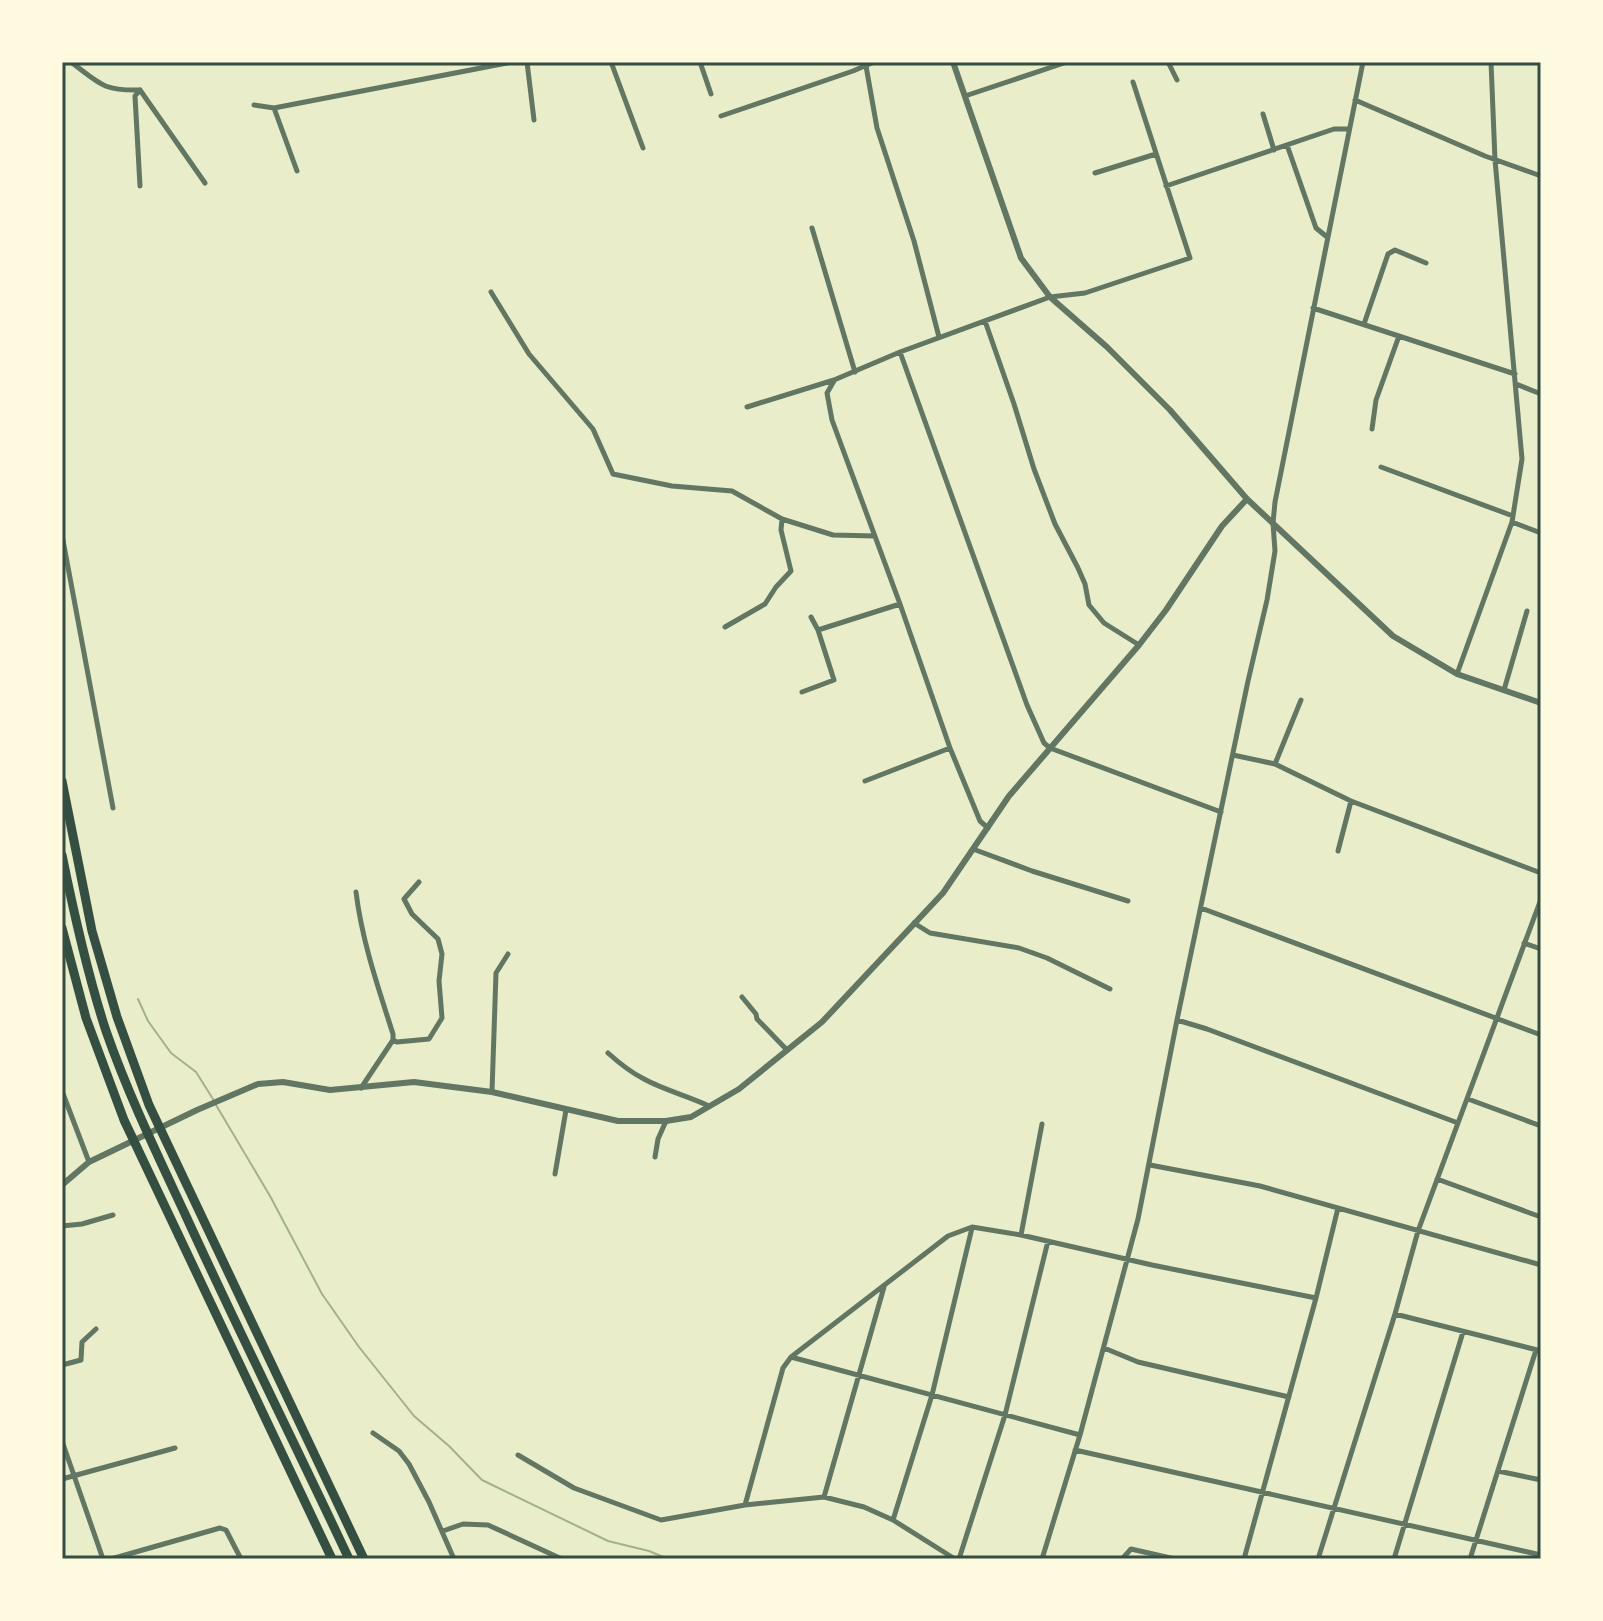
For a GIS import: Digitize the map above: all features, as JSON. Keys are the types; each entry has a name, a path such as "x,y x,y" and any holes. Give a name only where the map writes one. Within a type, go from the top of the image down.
{"highway":[{"path":"62,781 92,931 117,1017 149,1105 364,1559"},
{"path":"62,855 90,977 137,1111 242,1340 349,1559"},
{"path":"62,928 86,1018 124,1120 332,1559"}],"street":[{"path":"71,62 102,86 118,91 140,90"},
{"path":"254,105 274,108 512,62"},
{"path":"527,62 534,120"},
{"path":"611,62 643,148"},
{"path":"700,62 711,94"},
{"path":"721,116 874,62"},
{"path":"953,62 1021,258 1050,297 1107,347 1170,410 1247,499 1393,636 1457,674 1541,703"},
{"path":"965,96 1067,62"},
{"path":"1168,62 1177,80"},
{"path":"1042,1559 1104,1348 1150,1165 1177,1020 1272,572 1275,502 1363,62"},
{"path":"1457,674 1512,519 1522,459 1495,160 1491,62"},
{"path":"866,66 877,128 914,241 939,337"},
{"path":"747,407 834,380 939,337 1050,297 1085,293 1190,258 1133,82"},
{"path":"140,90 205,183"},
{"path":"140,90 135,96 140,186"},
{"path":"1355,100 1495,160 1541,176"},
{"path":"274,108 297,171"},
{"path":"1263,114 1274,150"},
{"path":"1166,186 1334,129 1349,129"},
{"path":"1287,145 1316,228 1327,237"},
{"path":"1095,173 1156,154"},
{"path":"812,228 855,372"},
{"path":"1364,324 1388,254 1395,250 1426,263"},
{"path":"491,292 529,354 593,429 613,474 672,486 732,491 782,519 833,535 875,536"},
{"path":"1313,308 1515,374"},
{"path":"985,321 1034,469 1055,524 1085,584 1089,605 1104,623 1139,645"},
{"path":"1372,429 1376,400 1399,336"},
{"path":"900,352 1027,705 1044,743 1050,748 1221,812"},
{"path":"834,380 827,393 832,420 950,748 980,821 988,828"},
{"path":"1516,384 1541,394"},
{"path":"1381,467 1541,533"},
{"path":"62,1185 89,1162 258,1084 283,1082 330,1090 414,1082 492,1092 618,1121 666,1121 691,1117 739,1089 822,1022 943,893 1009,796 1139,645 1222,526 1247,499"},
{"path":"725,627 765,604 791,571 781,530 782,519"},
{"path":"62,535 113,808"},
{"path":"818,630 900,604"},
{"path":"1504,690 1527,611"},
{"path":"802,692 834,680 811,617"},
{"path":"1275,764 1301,700"},
{"path":"865,781 950,748"},
{"path":"1233,755 1275,764 1351,801 1541,873"},
{"path":"1338,851 1351,801"},
{"path":"973,849 1128,901"},
{"path":"393,1040 429,1039 442,1018 439,981 442,954 438,939 412,914 404,899 419,882"},
{"path":"356,892 360,924 393,1034 393,1040 361,1088"},
{"path":"1318,1559 1418,1231 1541,899"},
{"path":"1201,908 1541,1035"},
{"path":"914,923 930,933 1019,948 1110,989"},
{"path":"1524,943 1541,949"},
{"path":"492,1092 496,973 508,954"},
{"path":"742,997 757,1019 787,1050"},
{"path":"1177,1020 1458,1123"},
{"path":"608,1053 623,1067 647,1081 709,1106"},
{"path":"62,1091 89,1162"},
{"path":"1468,1099 1541,1126"},
{"path":"555,1174 566,1110"},
{"path":"655,1157 666,1121"},
{"path":"1021,1235 1042,1124"},
{"path":"1150,1165 1260,1186 1541,1265"},
{"path":"1437,1179 1541,1217"},
{"path":"1244,1559 1338,1208"},
{"path":"62,1226 113,1215"},
{"path":"893,1520 932,1395 972,1227"},
{"path":"745,1505 783,1368 791,1357 948,1236 972,1227 1316,1298"},
{"path":"518,1455 574,1488 661,1520 745,1505 824,1497 864,1507 893,1520 957,1559 1005,1415 1048,1241"},
{"path":"824,1497 884,1286"},
{"path":"1395,1314 1538,1351 1470,1559"},
{"path":"62,1365 81,1360 82,1342 96,1329"},
{"path":"1394,1559 1463,1332"},
{"path":"1104,1348 1138,1362 1289,1397"},
{"path":"791,1357 1080,1435"},
{"path":"373,1433 399,1451 409,1464 454,1559"},
{"path":"62,1441 103,1559"},
{"path":"62,1479 175,1448"},
{"path":"1075,1450 1477,1539 1536,1556"},
{"path":"1498,1471 1541,1480"},
{"path":"443,1531 463,1524 488,1525 562,1559"},
{"path":"111,1559 220,1528 226,1530 241,1559"},
{"path":"1122,1559 1131,1549 1175,1559"}],"waterway":[{"path":"138,999 148,1021 171,1053 196,1072 213,1099"},
{"path":"216,1105 270,1196 322,1294 414,1416 482,1480 608,1541 668,1559"}]}
